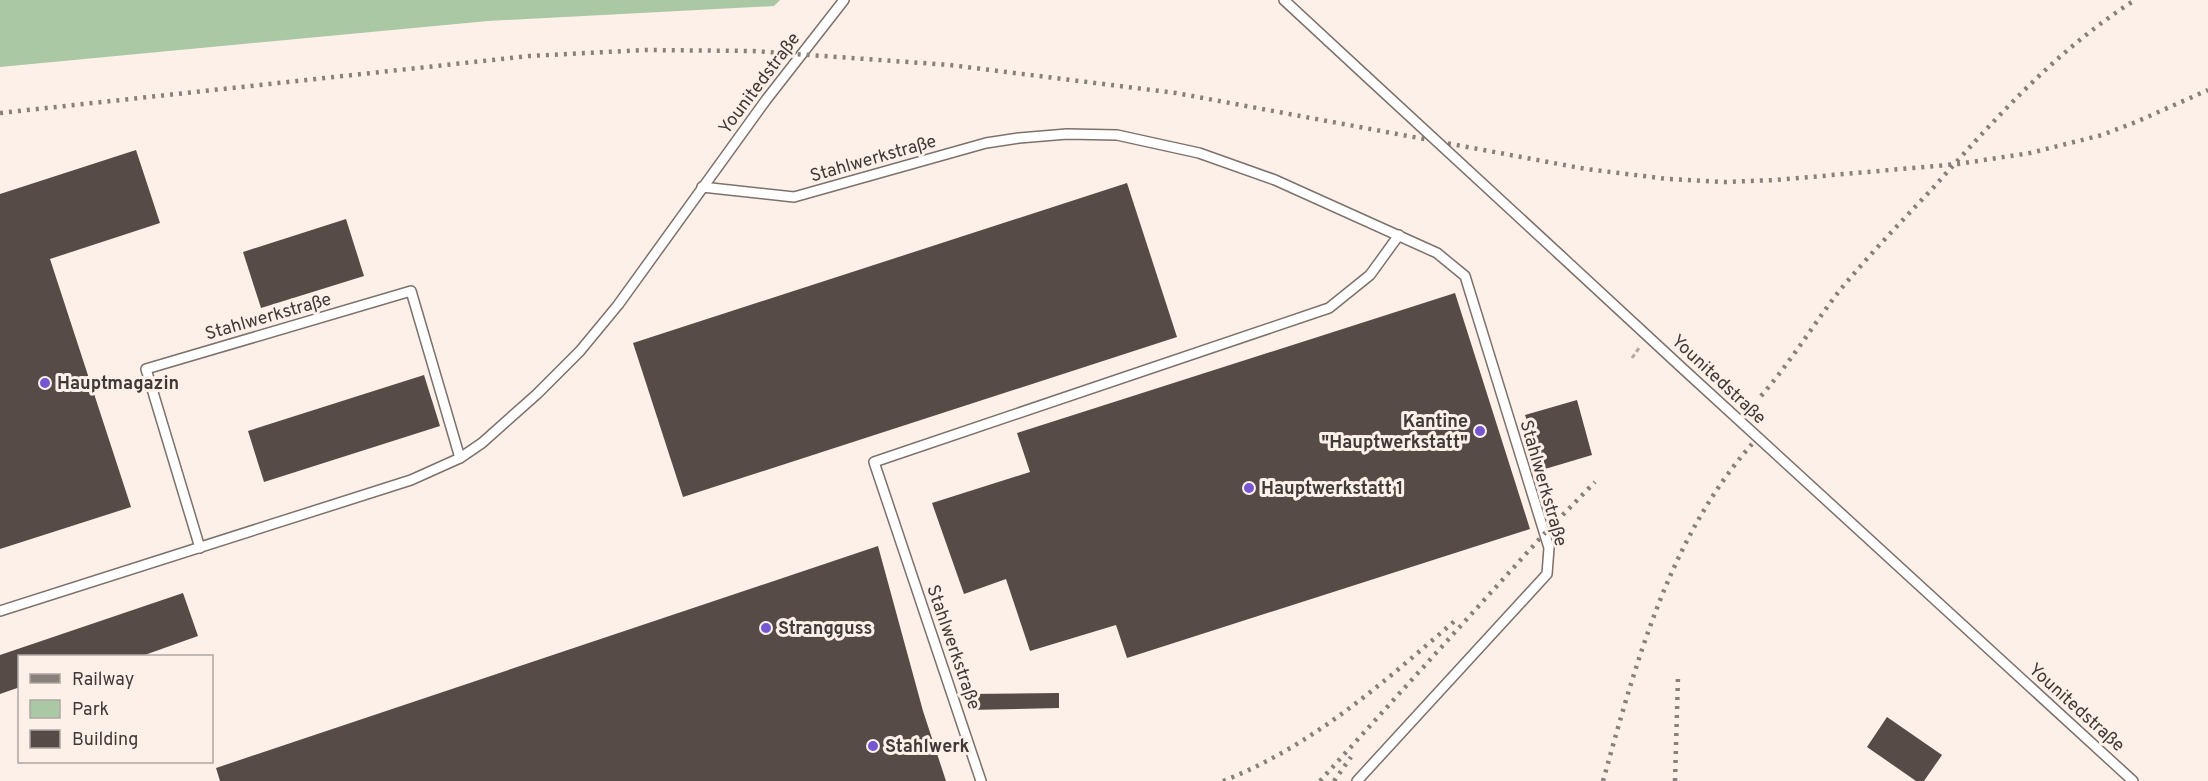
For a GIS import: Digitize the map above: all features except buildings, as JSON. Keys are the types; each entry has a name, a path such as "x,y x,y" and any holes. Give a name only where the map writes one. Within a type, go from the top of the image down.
{"lane":[{"name":"Younitedstraße","path":"702,187 792,65 844,0"},
{"name":"Younitedstraße","path":"1284,0 2133,781"},
{"name":"Stahlwerkstraße","path":"702,187 794,197 986,143 1067,134 1117,135 1199,153 1275,180 1437,253 1465,276 1549,548 1547,574 1357,781"},
{"path":"0,611 411,480 459,458 482,443 537,394 580,351 618,305 702,187"},
{"name":"Stahlwerkstraße","path":"981,781 874,462 1329,308 1370,275 1399,235"},
{"name":"Stahlwerkstraße","path":"200,548 146,369 411,291 459,458"}],"path":[{"path":"1632,358 1640,348"}],"green space":[{"path":"0,0 780,0 774,6 488,21 0,67"}],"railway":[{"path":"1761,396 1840,290 1979,137 2052,64 2106,20 2135,0"},
{"path":"0,113 529,56 645,50 753,51 950,65 1176,93 1586,169 1668,179 1724,182 1776,180 1958,164 2030,153 2102,135 2208,90"},
{"path":"1603,781 1643,647 1677,561 1698,520 1723,481 1752,444"},
{"path":"1320,781 1544,534 1595,482"},
{"path":"1223,781 1256,767 1318,731 1403,666 1457,619"},
{"path":"1675,781 1678,677"},
{"path":"1334,781 1351,757"}],"place":[{"name":"Hauptmagazin","path":"45,383"},
{"name":"Kantine \"Hauptwerkstatt\"","path":"1480,431"},
{"name":"Hauptwerkstatt 1","path":"1249,488"},
{"name":"Strangguss","path":"766,628"},
{"name":"Stahlwerk","path":"873,746"}]}
